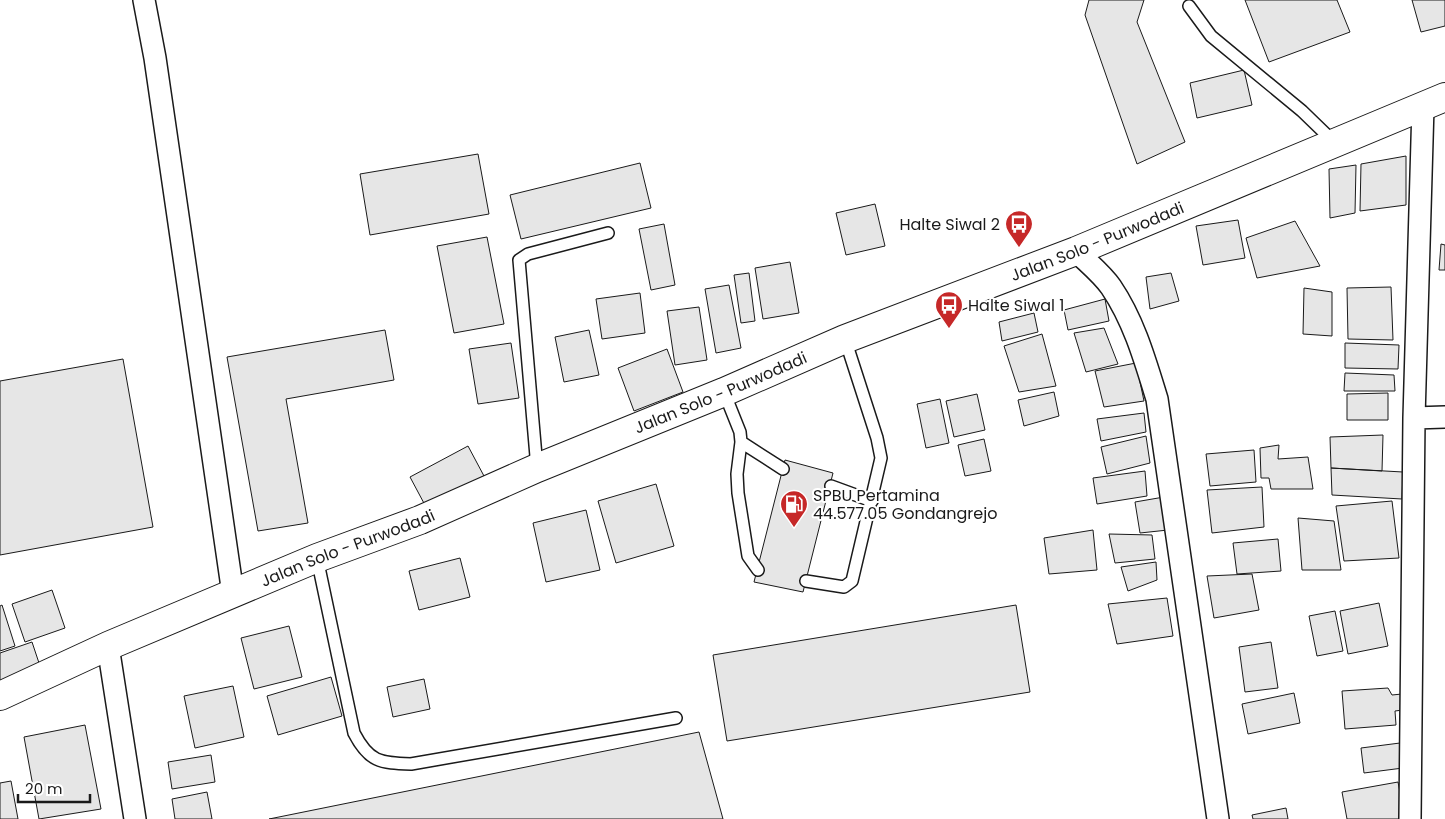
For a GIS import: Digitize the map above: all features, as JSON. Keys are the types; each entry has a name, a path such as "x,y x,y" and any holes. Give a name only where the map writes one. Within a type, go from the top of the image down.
{"main road":[{"name":"Jalan Solo - Purwodadi","path":"0,696 108,646 317,558 420,520 537,468 724,392 845,339 1076,250 1434,102"}],"street":[{"path":"144,0 155,58 233,594"},
{"path":"1410,819 1414,418 1434,102"},
{"path":"1076,250 1110,286 1127,316 1144,354 1157,399 1218,819"},
{"path":"1414,418 1445,417"},
{"path":"108,646 135,819"}],"lane":[{"path":"1189,6 1211,36 1302,111 1335,143"},
{"path":"537,468 519,260 528,254 608,233"},
{"path":"806,581 844,587 852,581 881,458 877,438 845,339"},
{"path":"724,392 735,415 742,442 737,474 738,493 748,556 758,570"},
{"path":"742,442 783,469"},
{"path":"831,486 872,501"},
{"path":"317,558 354,733 361,746 371,757 384,764 411,764 676,718"}],"building":[{"path":"1089,0 1144,0 1137,22 1185,142 1137,164 1085,15"},
{"path":"1245,0 1337,0 1350,32 1269,62"},
{"path":"1412,0 1445,0 1445,26 1421,32"},
{"path":"1244,70 1252,105 1197,118 1190,83"},
{"path":"478,154 489,214 370,235 360,174"},
{"path":"1406,156 1406,205 1360,211 1361,164"},
{"path":"640,163 651,208 521,239 510,195"},
{"path":"1356,165 1355,213 1330,218 1329,169"},
{"path":"875,204 885,246 846,255 836,213"},
{"path":"1238,220 1245,258 1203,265 1196,226"},
{"path":"1295,221 1320,266 1257,278 1246,238"},
{"path":"664,224 675,285 651,290 639,229"},
{"path":"487,237 504,324 454,333 437,246"},
{"path":"1441,244 1445,245 1445,270 1439,270"},
{"path":"790,262 799,313 763,319 755,268"},
{"path":"749,273 755,321 741,323 734,275"},
{"path":"1171,273 1179,301 1150,309 1146,277"},
{"path":"729,285 741,348 716,353 705,289"},
{"path":"1391,287 1393,340 1348,339 1347,288"},
{"path":"1304,288 1332,292 1332,336 1303,334"},
{"path":"640,293 645,333 602,339 596,299"},
{"path":"1105,299 1109,321 1068,330 1064,310"},
{"path":"699,307 707,360 675,365 667,311"},
{"path":"1034,313 1038,332 1002,341 999,322"},
{"path":"1104,328 1118,364 1086,372 1074,333"},
{"path":"385,330 394,380 286,399 308,523 258,531 227,357"},
{"path":"589,330 599,375 564,382 555,337"},
{"path":"1042,334 1056,386 1019,392 1004,346"},
{"path":"511,343 519,398 478,404 469,349"},
{"path":"1345,343 1399,345 1398,369 1345,368"},
{"path":"667,349 683,392 634,411 618,368"},
{"path":"123,359 153,527 0,555 0,381"},
{"path":"1136,363 1144,401 1104,407 1095,371"},
{"path":"1345,373 1394,375 1395,391 1344,391"},
{"path":"1054,392 1059,416 1024,426 1018,400"},
{"path":"1388,393 1388,420 1347,420 1347,394"},
{"path":"977,394 985,430 954,437 946,401"},
{"path":"940,399 949,443 926,448 917,404"},
{"path":"1144,413 1146,432 1101,441 1097,419"},
{"path":"1383,435 1382,471 1331,468 1330,437"},
{"path":"1146,436 1150,463 1107,474 1101,447"},
{"path":"984,439 991,471 965,476 958,445"},
{"path":"1279,445 1278,459 1308,457 1313,489 1271,489 1269,478 1261,478 1260,448"},
{"path":"468,446 484,476 426,507 410,477"},
{"path":"1254,450 1256,482 1210,486 1206,454"},
{"name":"SPBU Pertamina 44.577.05 Gondangrejo","path":"785,460 833,473 803,592 754,582"},
{"path":"1331,468 1403,472 1402,499 1332,495"},
{"path":"1145,471 1147,496 1097,504 1093,478"},
{"path":"656,484 674,546 616,563 598,501"},
{"path":"1262,487 1264,527 1212,533 1207,490"},
{"path":"1164,497 1168,530 1140,533 1135,502"},
{"path":"1392,501 1399,558 1344,561 1336,506"},
{"path":"586,510 600,570 546,582 533,523"},
{"path":"1298,518 1334,521 1341,570 1302,570"},
{"path":"1093,530 1097,570 1049,574 1044,538"},
{"path":"1109,534 1152,535 1155,559 1115,563"},
{"path":"1278,539 1281,571 1237,574 1233,543"},
{"path":"460,558 470,597 419,610 409,571"},
{"path":"1156,562 1157,580 1128,591 1121,567"},
{"path":"1252,574 1259,610 1214,618 1207,576"},
{"path":"52,590 65,628 25,642 12,604"},
{"path":"1167,598 1173,636 1117,644 1108,604"},
{"path":"1379,603 1388,646 1348,654 1340,611"},
{"path":"2,605 15,646 0,651 0,606"},
{"path":"1016,605 1030,692 727,741 713,655"},
{"path":"1335,611 1343,651 1317,656 1309,616"},
{"path":"289,626 302,677 254,689 241,638"},
{"path":"32,642 42,672 0,688 0,653"},
{"path":"1271,642 1278,688 1245,692 1239,647"},
{"path":"331,677 342,716 278,735 267,696"},
{"path":"424,679 430,709 393,717 387,687"},
{"path":"233,686 244,737 195,748 184,696"},
{"path":"1388,688 1392,695 1402,694 1403,710 1395,711 1396,725 1345,729 1342,691"},
{"path":"1294,693 1300,723 1248,734 1242,704"},
{"path":"85,725 101,809 39,819 24,737"},
{"path":"699,732 723,819 269,819"},
{"path":"1400,743 1403,768 1364,773 1361,748"},
{"path":"211,755 215,782 172,789 168,762"},
{"path":"11,781 18,819 0,819 0,783"},
{"path":"1398,782 1405,819 1347,819 1342,792"},
{"path":"207,792 212,819 175,819 172,799"},
{"path":"1286,808 1288,819 1253,819 1252,815"}],"place":[{"name":"Halte Siwal 2","path":"1019,248"},
{"name":"Halte Siwal 1","path":"949,329"},
{"name":"SPBU Pertamina 44.577.05 Gondangrejo","path":"794,528"}]}
